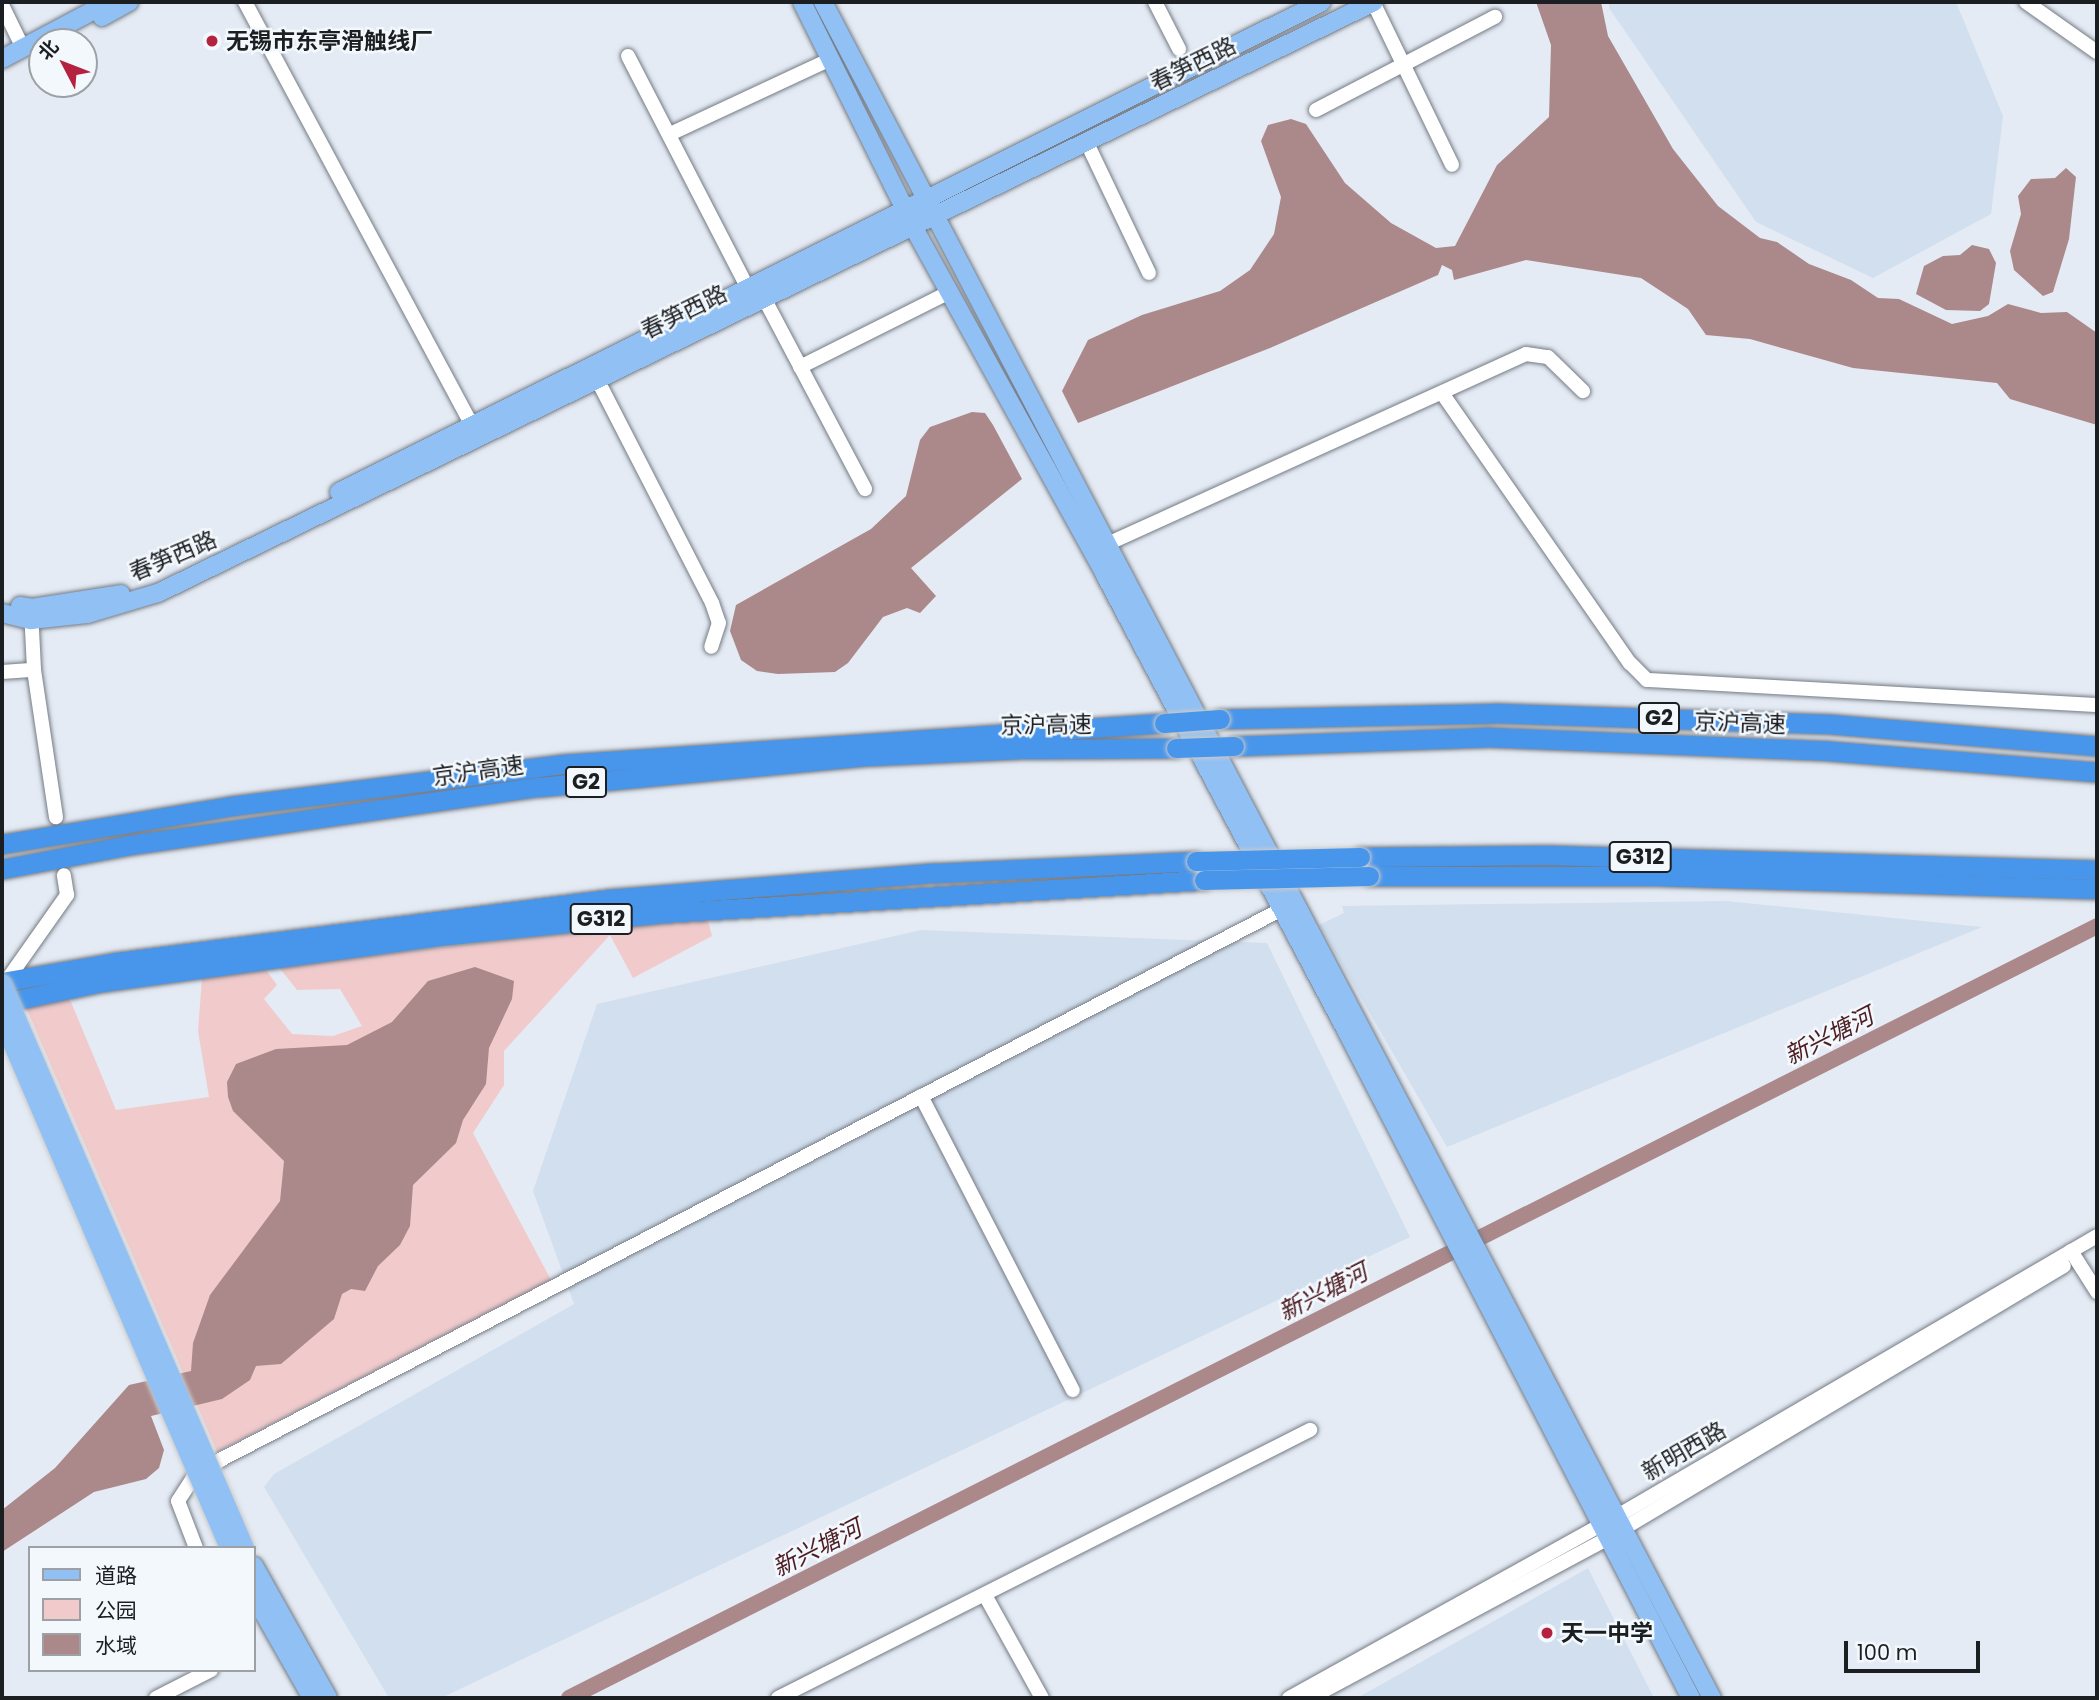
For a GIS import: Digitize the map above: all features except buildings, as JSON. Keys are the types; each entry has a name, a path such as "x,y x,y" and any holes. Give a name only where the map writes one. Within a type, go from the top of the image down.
{"highway":[{"name":"京沪高速","path":"2,844 231,806 564,764 1220,719 1495,713 1829,724 2097,746"},
{"name":"京沪高速","path":"2,869 129,845 539,787 869,756 1026,748 1176,748 1486,737 1830,751 2097,772"},
{"name":"G312","path":"3,984 117,961 609,899 934,873 1196,861 1360,857 1723,858 1919,877 2097,889"},
{"name":"G312","path":"2,1003 102,982 542,925 927,894 1204,880 1369,876 1919,877 2097,870"}],"main road":[{"path":"2,59 109,2"},
{"path":"82,28 129,2"},
{"path":"802,2 904,208 1282,909 1691,1698"},
{"path":"822,2 1712,1698"},
{"name":"春笋西路","path":"2,613 88,614 158,593 923,197 1322,2"},
{"name":"春笋西路","path":"475,431 598,382 1373,2"},
{"path":"1277,24 1287,45"},
{"path":"2,72 28,58"},
{"name":"春笋西路","path":"2,602 31,614"},
{"path":"3,984 243,1546"},
{"path":"2,1020 228,1546"},
{"path":"256,1570 328,1698"},
{"path":"256,1600 312,1698"}],"street":[{"path":"245,2 475,431"},
{"path":"1155,2 1179,49"},
{"path":"1373,2 1452,166"},
{"path":"2026,2 2097,52"},
{"path":"2,5 23,48"},
{"path":"1316,110 1495,17"},
{"path":"628,56 747,287"},
{"path":"670,134 831,59"},
{"path":"1087,143 1149,273"},
{"path":"800,367 950,292"},
{"path":"765,300 865,489"},
{"path":"1105,545 1442,393 1535,354 1548,357 1583,391"},
{"path":"598,382 712,603 719,623 710,647"},
{"path":"1442,393 1630,663 1647,680 2097,705"},
{"path":"31,614 34,670 56,817"},
{"path":"2,671 34,670"},
{"path":"3,984 67,895 64,874"},
{"path":"195,1546 178,1501 194,1476 1282,909"},
{"path":"921,1096 1073,1390"},
{"name":"新明西路","path":"1310,1698 1603,1532 2073,1255 2097,1236"},
{"name":"新明西路","path":"2073,1255 2097,1247"},
{"path":"2073,1255 2097,1292"},
{"path":"778,1698 986,1597 1310,1430"},
{"name":"新明西路","path":"1289,1698 1603,1532"},
{"path":"986,1597 1042,1698"},
{"path":"156,1698 207,1672"}],"shaded area":[{"path":"1609,2 1956,2 2003,116 1991,214 1873,278 1756,222 1609,8"},
{"path":"1726,901 1982,927 1447,1147 1319,925 1344,913 1342,906"},
{"path":"921,930 1267,943 1410,1237 441,1698 389,1698 264,1487 274,1474 574,1304 533,1191 597,1004"},
{"name":"天一中学","path":"1588,1568 1654,1698 1357,1698"}],"green space":[{"path":"707,917 712,936 633,978 610,935 504,1051 504,1085 473,1133 551,1280 217,1452 24,1003 63,996 71,1002 116,1110 209,1097 198,1031 202,978 264,967 277,985 264,999 292,1034 333,1036 362,1026 340,989 297,990 278,966"}],"water":[{"path":"1536,2 1601,2 1608,36 1673,149 1718,206 1760,238 1777,242 1809,264 1851,280 1878,298 1899,299 1952,324 1988,316 2008,304 2041,313 2067,312 2097,333 2097,425 2010,399 1997,383 1853,368 1750,339 1706,335 1688,309 1641,278 1526,260 1454,280 1452,270 1442,265 1438,275 1270,348 1078,423 1062,391 1088,340 1142,315 1220,291 1250,270 1274,234 1281,197 1261,141 1268,125 1291,119 1306,124 1345,183 1391,223 1436,248 1455,246 1497,165 1549,117 1551,45"},
{"path":"2066,168 2076,177 2069,239 2053,292 2043,296 2014,270 2010,251 2021,214 2018,196 2031,179 2055,178"},
{"path":"1972,245 1989,249 1996,263 1989,304 1980,311 1946,310 1916,294 1924,266 1943,256 1960,255"},
{"path":"972,412 985,413 1022,479 911,568 936,596 920,613 907,608 883,617 848,663 835,672 778,674 757,671 741,660 730,631 736,605 871,529 906,496 920,440 930,427"},
{"path":"475,967 514,981 512,999 489,1048 486,1084 463,1120 456,1143 413,1185 410,1226 400,1245 378,1266 365,1291 351,1289 342,1294 334,1319 281,1364 256,1366 250,1380 222,1399 151,1416 164,1450 159,1468 146,1479 94,1492 2,1552 2,1510 55,1468 129,1385 191,1371 193,1343 210,1295 280,1201 284,1161 233,1111 228,1097 227,1082 236,1064 276,1049 347,1045 392,1022 428,981"}],"waterway":[{"name":"新兴塘河","path":"569,1698 2097,926"}],"place":[{"name":"无锡市东亭滑触线厂","path":"212,41"},
{"name":"天一中学","path":"1547,1633"}]}
